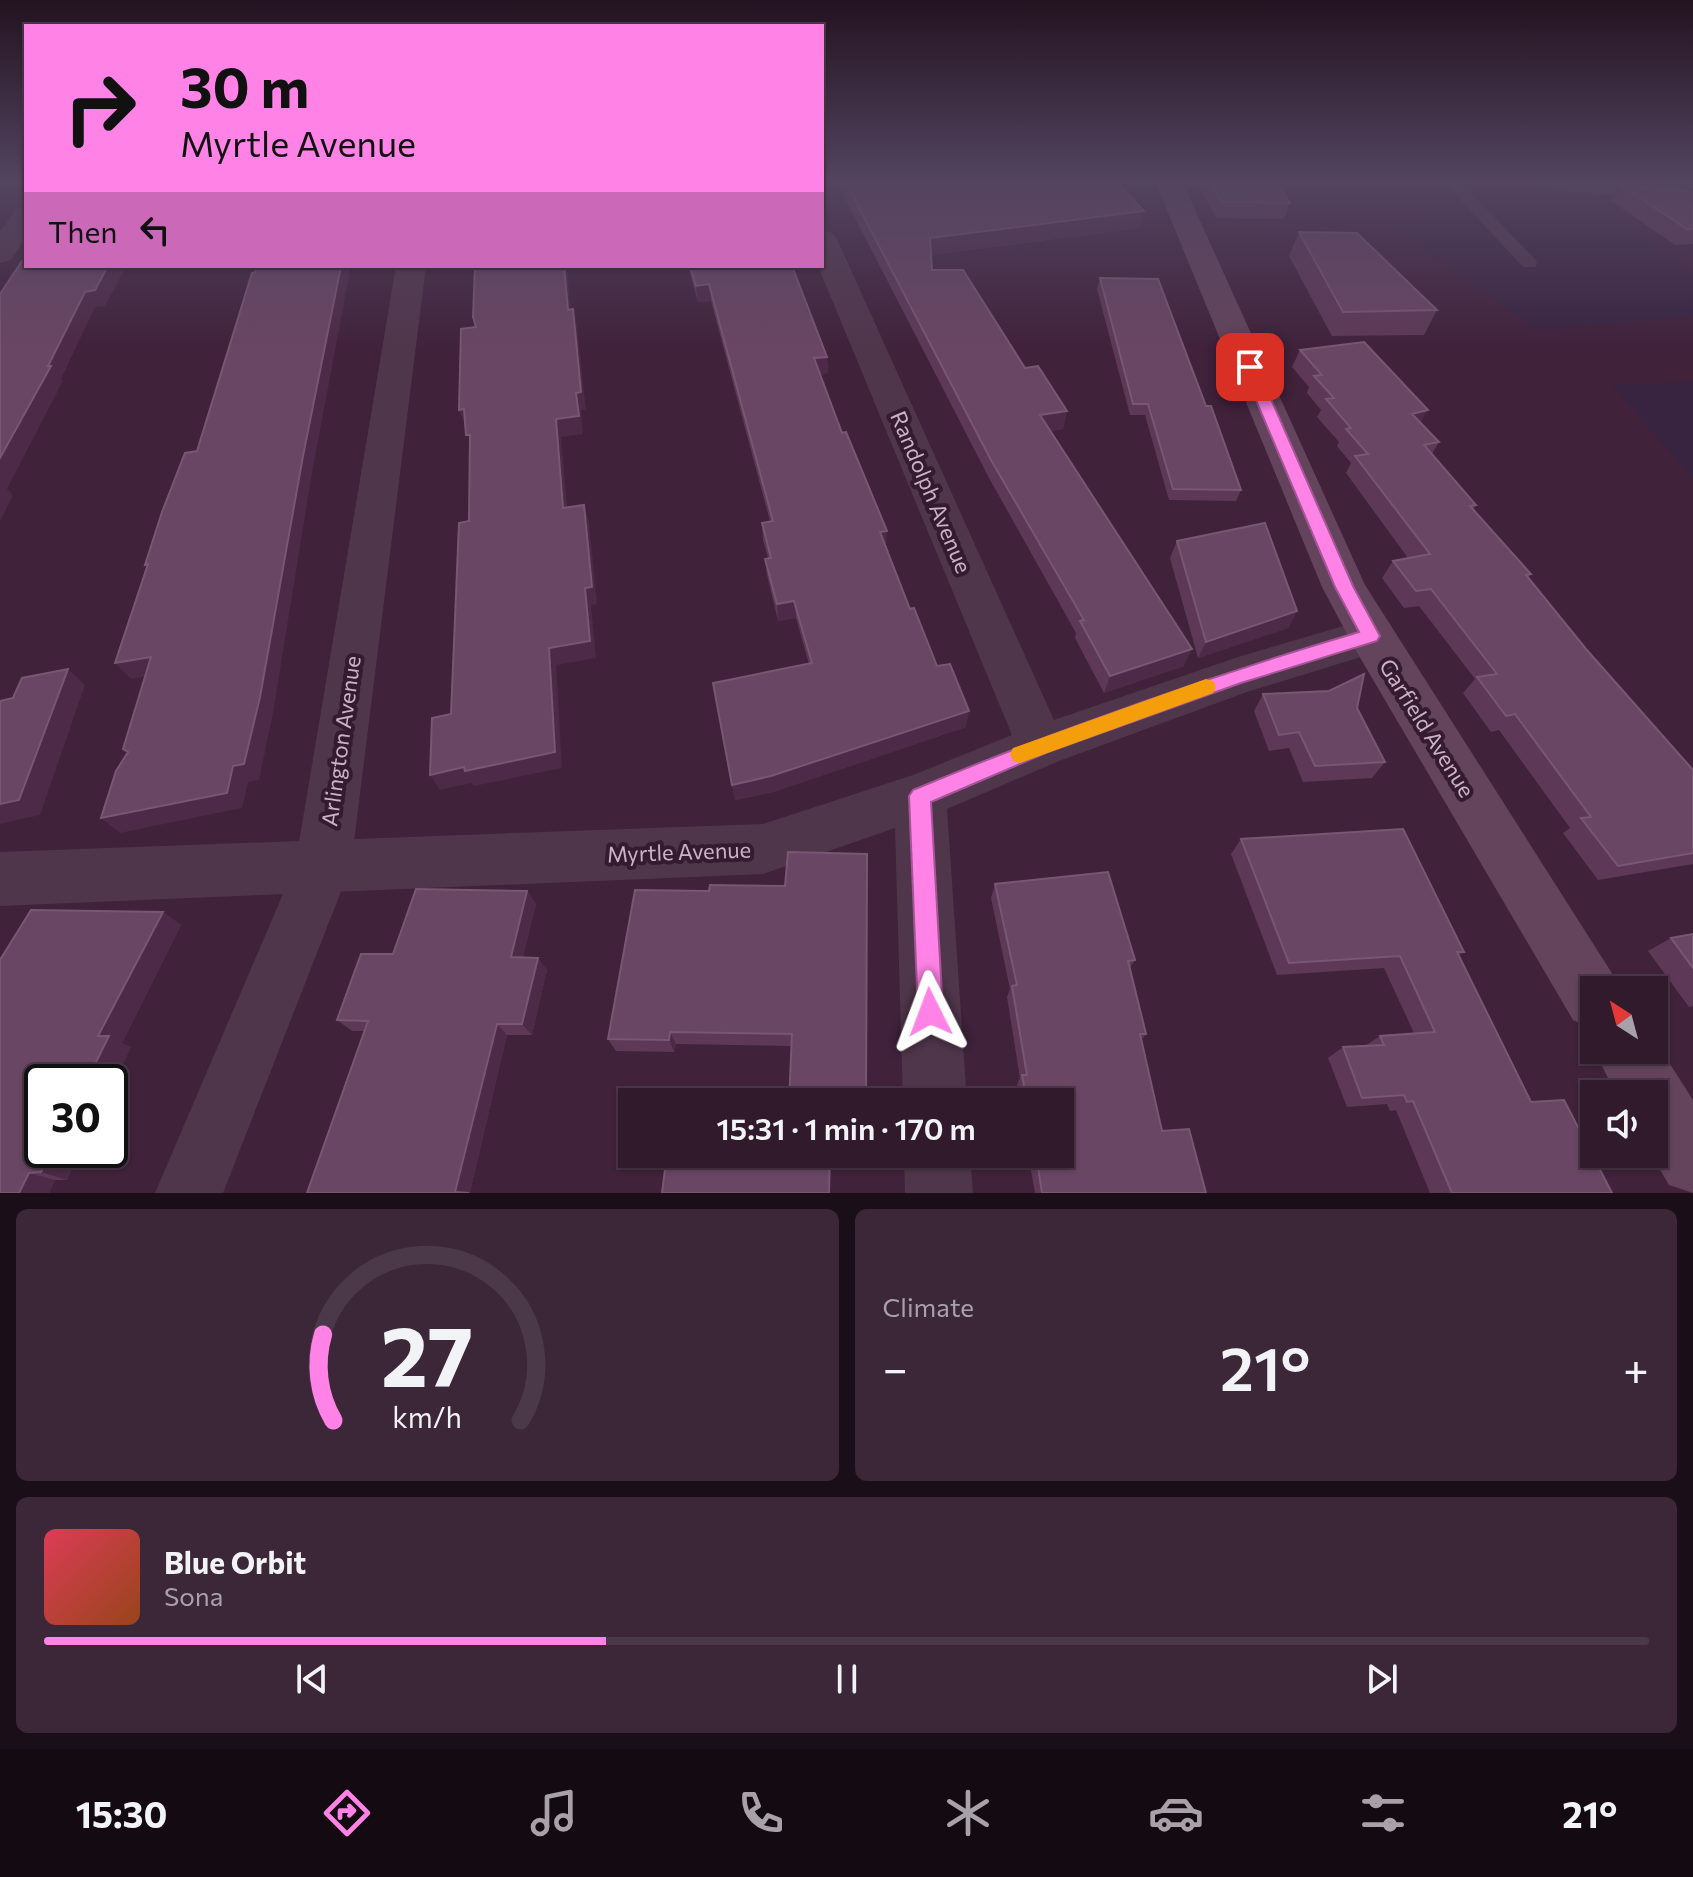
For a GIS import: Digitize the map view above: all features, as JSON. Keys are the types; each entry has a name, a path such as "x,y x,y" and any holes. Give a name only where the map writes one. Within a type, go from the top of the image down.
{"main road":[{"name":"Garfield Avenue","path":"1192,237 1344,587 1580,976"},
{"path":"1668,1120 1693,1161"}],"street":[{"path":"0,254 12,237"},
{"name":"Randolph Avenue","path":"824,244 1041,746"},
{"name":"Arlington Avenue","path":"189,1193 323,866 411,268"},
{"name":"Myrtle Avenue","path":"0,879 763,849 920,796 1041,746 1238,676 1371,636"},
{"path":"920,796 934,1088"},
{"path":"938,1168 939,1193"}],"lane":[{"path":"1504,237 1529,263"}],"shaded area":[{"path":"1408,237 1644,237 1693,274 1693,316 1536,330"},
{"path":"1693,382 1693,479 1612,385"}],"building":[{"path":"874,237 941,237 930,238 932,270 963,270 1025,368 1038,366 1067,411 1040,415 1192,649 1110,676 1080,621 1084,620 991,460"},
{"path":"1302,237 1361,237 1437,310 1343,312"},
{"path":"24,258 24,268 107,268 95,290 85,292 48,366 51,366 0,458 0,294"},
{"path":"256,268 341,268 260,697 244,764 233,766 227,793 101,818 116,771 128,752 123,749 151,657 115,663 162,512 185,453 197,451 252,273"},
{"path":"475,268 564,268 568,310 573,309 581,392 576,393 579,416 556,419 563,508 584,505 592,587 585,588 590,641 549,648 555,752 430,775 432,718 451,714 459,523 469,521 470,435 466,435 464,409 459,410 461,329 476,327 473,317"},
{"path":"691,268 793,268 827,357 814,358 842,433 846,432 887,531 880,532 910,609 914,608 937,666 950,664 969,711 771,776 732,785 713,683 812,663 794,601 777,604 765,559 771,558 762,523 773,521 709,284 696,286"},
{"path":"1100,278 1158,279 1206,406 1211,406 1241,490 1173,489 1148,404 1133,404"},
{"path":"1364,342 1428,410 1412,414 1439,442 1424,445 1476,505 1470,506 1531,574 1526,575 1586,649 1693,770 1693,853 1618,866 1581,818 1591,817 1515,714 1506,716 1477,677 1497,674 1431,589 1416,591 1393,561 1430,554 1355,456 1368,454 1326,399 1334,398 1314,376 1322,375 1300,350"},
{"path":"1265,523 1297,611 1206,642 1177,541"},
{"path":"68,669 19,800 0,804 0,701 13,698 22,678"},
{"path":"1364,674 1357,708 1385,762 1315,766 1299,732 1279,735 1263,694 1329,691"},
{"path":"1403,829 1464,952 1457,952 1531,1102 1564,1100 1580,1131 1580,1168 1599,1168 1612,1193 1452,1193 1413,1101 1407,1102 1404,1095 1362,1098 1343,1047 1384,1045 1380,1036 1435,1032 1400,956 1289,963 1241,839"},
{"path":"788,852 867,854 866,1088 790,1088 792,1034 670,1032 669,1040 608,1039 635,890 709,891 710,885 785,886"},
{"path":"1108,872 1135,960 1128,961 1146,1034 1140,1034 1162,1131 1189,1129 1206,1193 1042,1193 1038,1168 1074,1168 1074,1088 1024,1088 1022,1075 1027,1075 1012,986 1017,985 995,884"},
{"path":"416,889 527,891 511,957 538,958 522,1024 497,1024 455,1192 469,1193 307,1193 368,1021 337,1020 361,954 393,954"},
{"path":"31,910 163,912 98,1036 109,1036 95,1064 24,1064 24,1168 43,1168 41,1172 29,1173 19,1193 0,1193 0,960"},
{"path":"1693,934 1693,968 1671,938"},
{"path":"665,1168 830,1168 829,1193 662,1193"}],"slow traffic":[{"path":"1020,754 1206,687"}],"route":[{"path":"930,1012 920,796 1041,746 1238,676 1371,636 1344,587 1250,367"}]}
